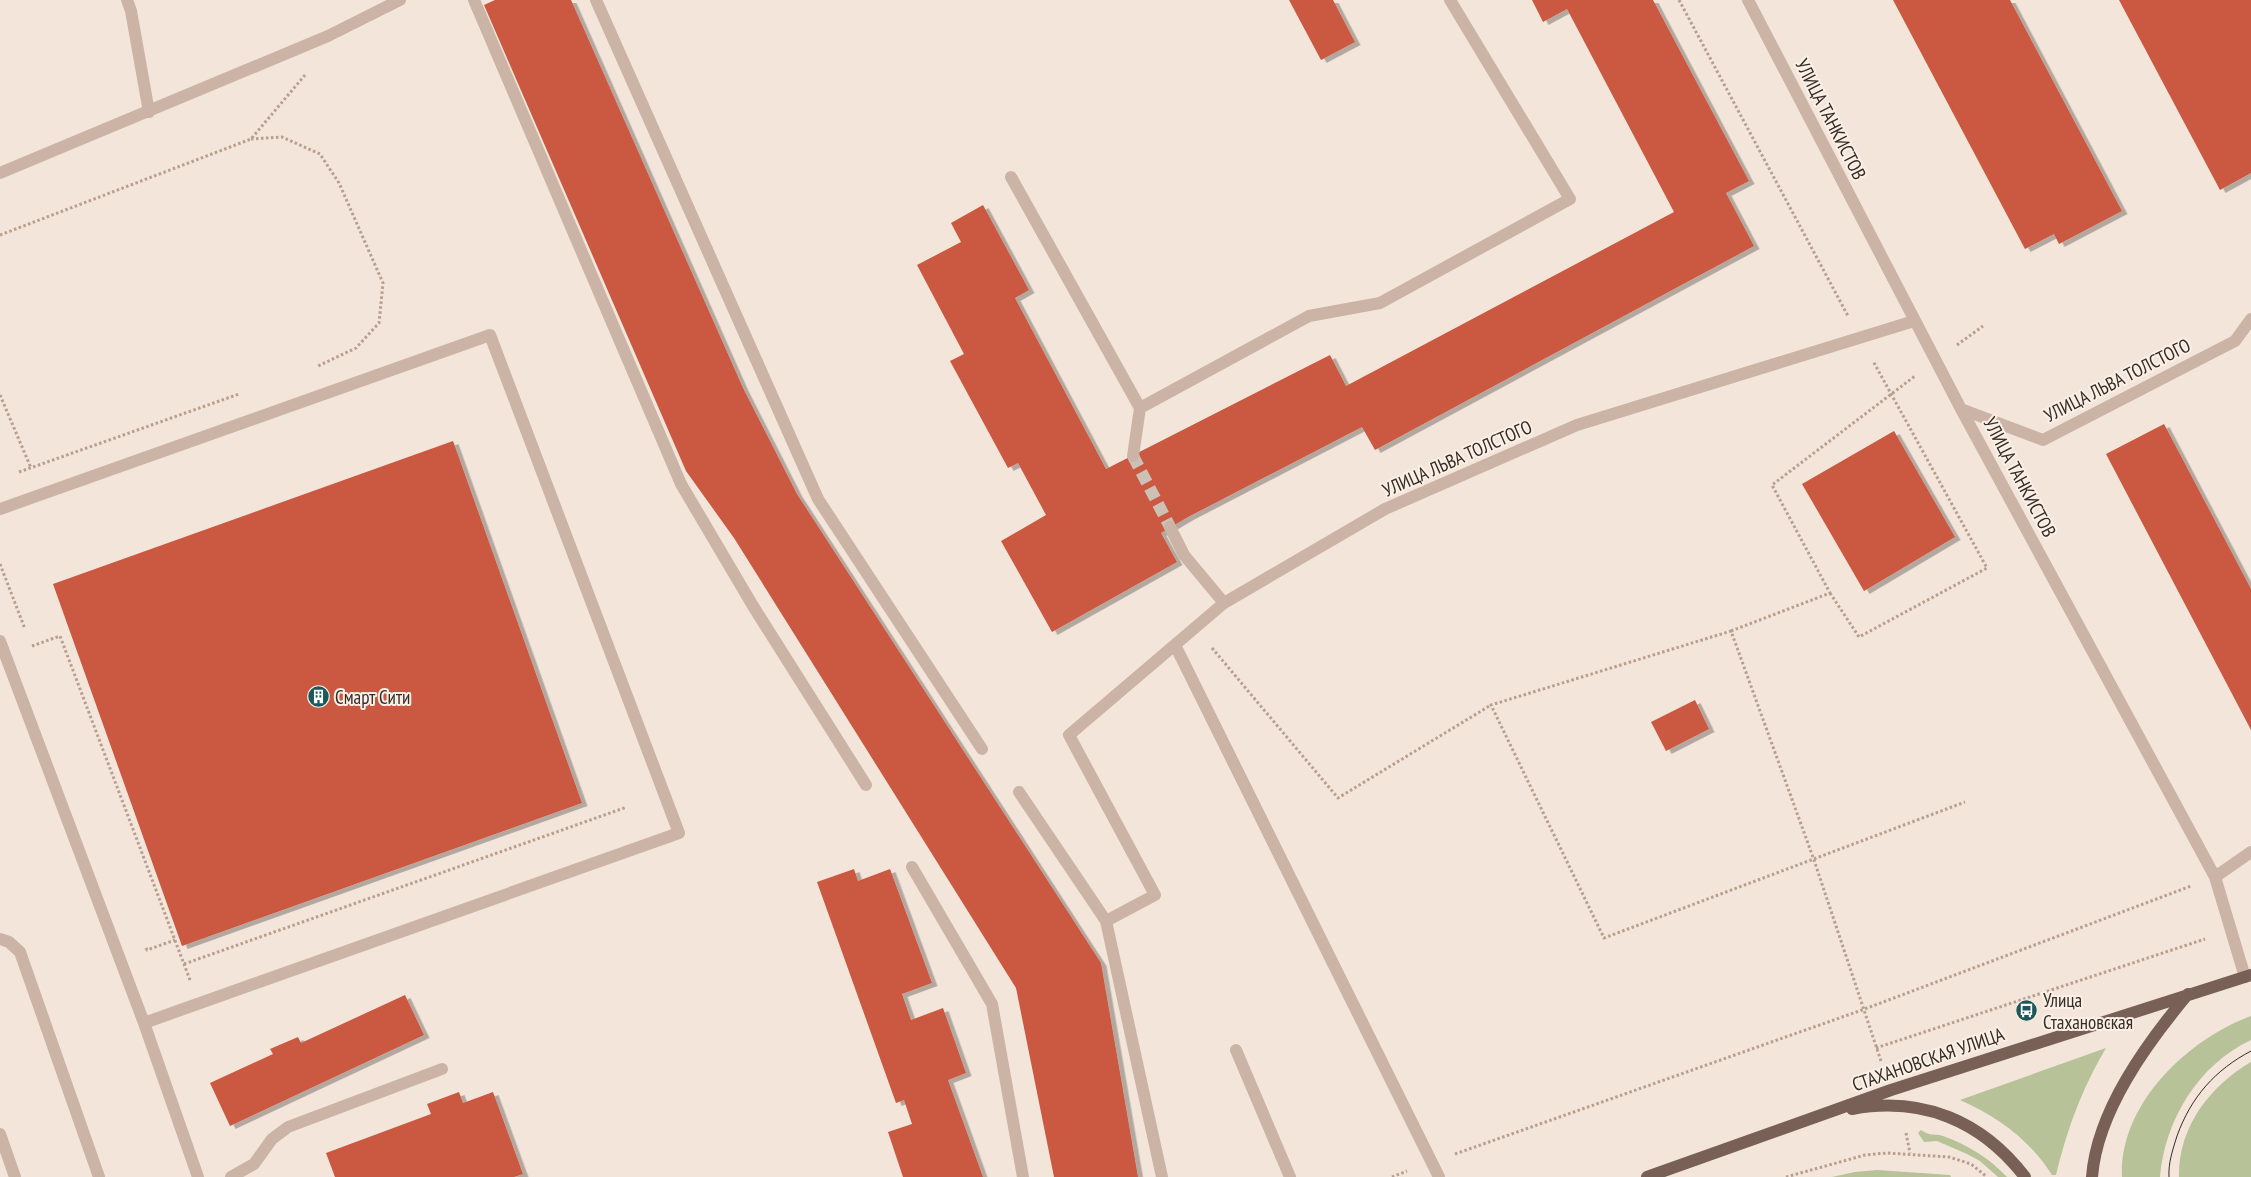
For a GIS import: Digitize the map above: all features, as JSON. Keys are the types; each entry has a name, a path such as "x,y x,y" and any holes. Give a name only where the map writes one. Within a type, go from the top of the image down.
{"main road":[{"name":"СТАХАНОВСКАЯ УЛИЦА","path":"1647,1177 1891,1090 2248,976"},
{"path":"2092,1177 2102,1135 2116,1096 2142,1053 2188,994"},
{"path":"1825,1114 1857,1108 1896,1105 1920,1108 1944,1115 1966,1124 1999,1147 2025,1177"}],"street":[{"path":"127,0 131,11 149,112"},
{"path":"0,173 328,36 400,0"},
{"path":"474,0 681,484 752,606 866,785"},
{"path":"596,0 818,499 982,750"},
{"path":"1140,408 1309,316 1380,303 1570,199 1450,0"},
{"name":"УЛИЦА ТАНКИСТОВ","path":"1748,0 1914,321 2215,877 2248,976"},
{"path":"1011,177 1140,408 1133,456"},
{"name":"УЛИЦА ЛЬВА ТОЛСТОГО","path":"1961,409 2043,440 2235,341 2251,319"},
{"name":"УЛИЦА ЛЬВА ТОЛСТОГО","path":"1106,921 1155,895 1069,735 1224,603 1385,509 1577,425 1914,321"},
{"path":"0,509 490,336 678,833 144,1023"},
{"path":"1170,528 1184,555 1224,603"},
{"path":"0,641 144,1023 198,1177"},
{"path":"1175,645 1439,1177"},
{"path":"1018,792 1106,921 1162,1177"},
{"path":"2215,877 2251,852"},
{"path":"912,867 992,1004 1023,1177"},
{"path":"0,939 9,942 20,952 99,1177"},
{"path":"1236,1050 1290,1177"},
{"path":"231,1177 254,1164 272,1139 288,1127 442,1069"},
{"path":"0,1134 15,1177"}],"path":[{"path":"1679,0 1860,338 1891,394 1986,568 1859,637 1830,593 1772,485 1891,394 1936,360 1983,326"},
{"path":"251,139 308,72"},
{"path":"0,235 251,139 282,137 320,154 339,183 383,283 379,323 356,348 309,369"},
{"path":"16,474 31,467 244,392"},
{"path":"0,395 42,494"},
{"path":"0,564 35,656"},
{"path":"1194,628 1338,798 1491,705 1732,631 1830,593"},
{"path":"1732,631 1814,860 1862,1010 1881,1061"},
{"path":"32,646 60,636 199,1003"},
{"path":"1491,705 1604,938 1965,802"},
{"path":"184,964 627,807"},
{"path":"1392,1177 1862,1010 2215,877"},
{"path":"1876,1048 2205,939"},
{"path":"143,941 147,950 175,940"},
{"path":"1904,1127 1910,1153"},
{"path":"1786,1177 1864,1155 1910,1153 1949,1156 1962,1160 1971,1164 1987,1177"}],"green space":[{"path":"2251,1016 2251,1040 2215,1064 2200,1079 2177,1115 2163,1156 2160,1177 2122,1177 2124,1150 2132,1124 2145,1100 2162,1078 2182,1058 2204,1041 2227,1027"},
{"path":"2106,1048 2089,1079 2076,1110 2056,1175 2052,1175 2033,1150 2012,1130 1960,1100"},
{"path":"2251,1062 2251,1177 2179,1177 2184,1141 2199,1110 2222,1083"},
{"path":"1921,1130 1943,1136 1969,1148 1993,1164 2007,1177 1998,1177 1980,1161 1937,1141 1924,1142 1918,1133"},
{"path":"1877,1170 1950,1175 1951,1177 1832,1177"}],"building":[{"path":"495,0 571,0 743,388 797,494 1101,963 1138,1177 1054,1177 1016,988 734,538 686,471 484,5"},
{"path":"1289,0 1333,0 1355,42 1321,60"},
{"path":"1532,0 1653,0 1749,181 1726,193 1754,246 1375,450 1362,427 1188,517 1161,533 1177,562 1052,632 1001,541 1046,515 1018,463 1008,468 950,361 964,354 917,265 961,242 951,223 983,205 1029,290 1015,298 1106,469 1330,355 1346,386 1674,212 1567,9 1543,22"},
{"path":"1893,0 2010,0 2122,211 2059,244 2054,234 2025,249"},
{"path":"2119,0 2251,0 2251,173 2220,190"},
{"path":"2164,424 2251,589 2251,730 2106,454"},
{"path":"1894,431 1955,537 1864,591 1802,484"},
{"name":"Смарт Сити","path":"453,441 582,803 182,946 53,584"},
{"path":"1695,700 1709,729 1666,751 1651,722"},
{"path":"854,869 858,881 890,869 932,983 902,994 911,1020 943,1008 966,1073 948,1080 983,1177 903,1177 888,1132 912,1124 904,1100 896,1103 817,882"},
{"path":"405,995 424,1035 230,1126 210,1083 273,1054 270,1049 298,1037 301,1043"},
{"path":"459,1092 463,1103 493,1092 523,1174 514,1177 335,1177 326,1153 431,1114 427,1104"}],"tunnel":[{"path":"1133,456 1170,527"}],"tram line":[{"path":"2169,1177 2172,1151 2189,1109 2215,1076 2251,1051"}],"place":[{"name":"Смарт Сити","path":"319,697"},
{"name":"Улица Стахановская","path":"2027,1011"}]}
